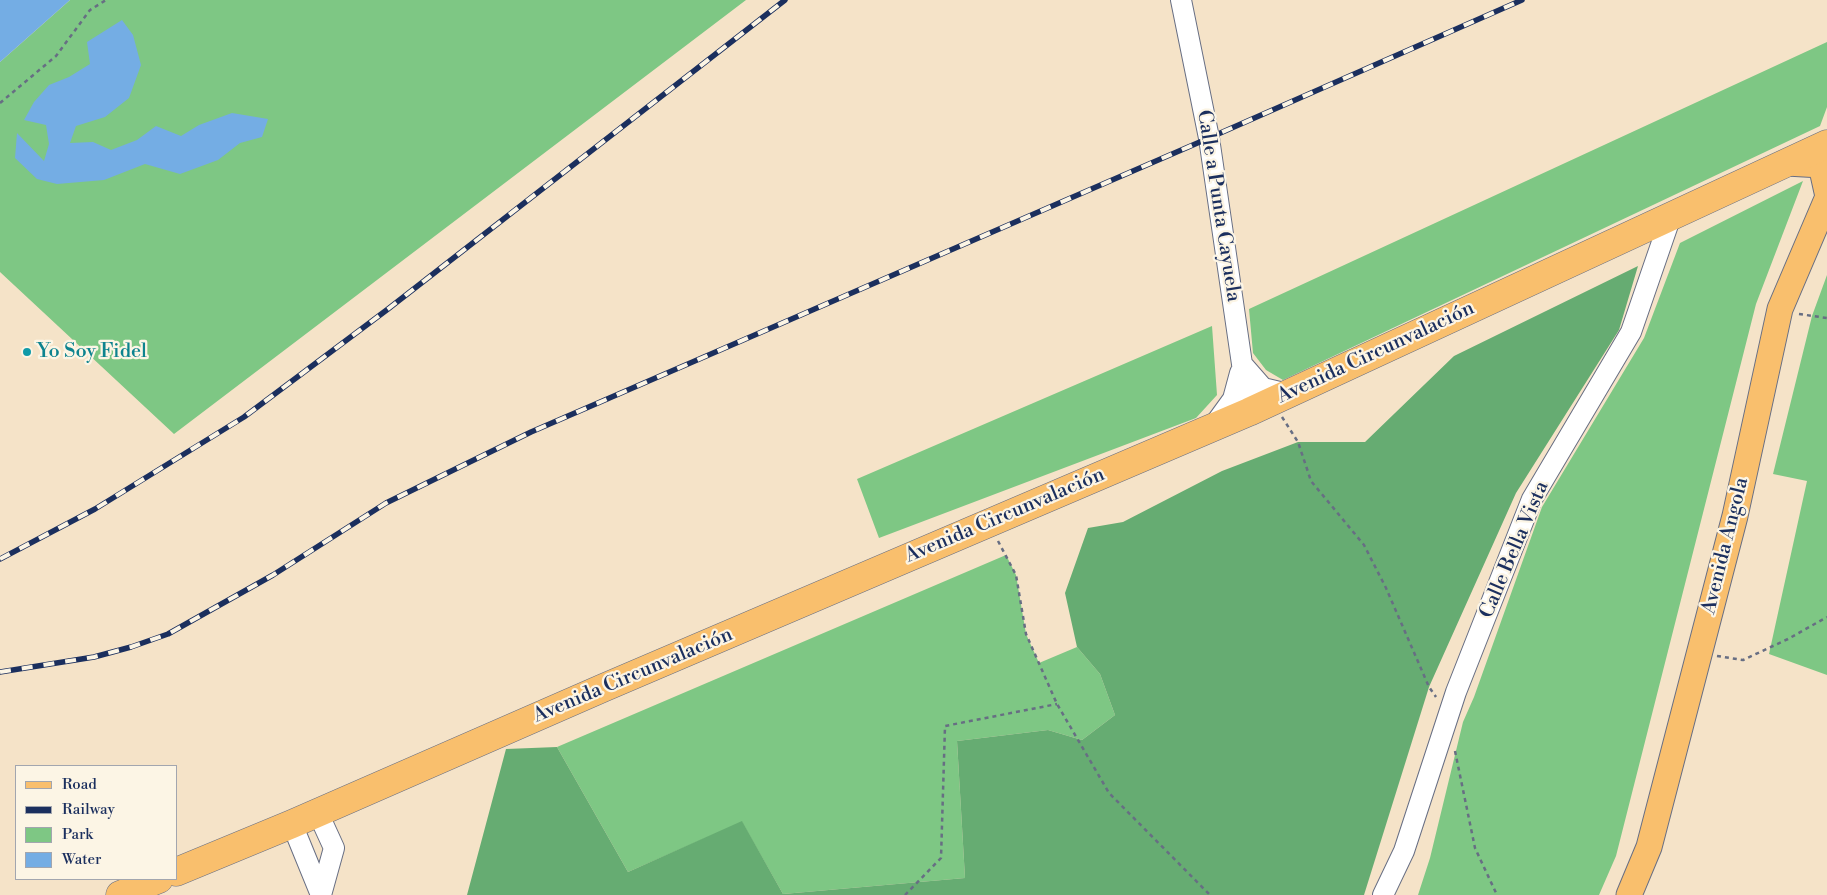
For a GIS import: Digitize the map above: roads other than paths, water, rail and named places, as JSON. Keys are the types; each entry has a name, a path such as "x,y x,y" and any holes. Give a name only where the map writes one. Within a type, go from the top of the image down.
{"highway":[{"name":"Avenida Circunvalación","path":"178,871 318,813 603,688 1212,428 1827,144"},
{"path":"120,895 158,880"}],"main road":[{"path":"1787,162 1820,165 1827,192"},
{"name":"Avenida Angola","path":"1629,895 1649,847 1700,652 1735,516 1780,310 1827,199"}],"street":[{"name":"Calle a Punta Cayuela","path":"1181,0 1209,138 1242,364 1270,402"},
{"name":"Calle Bella Vista","path":"1383,895 1404,852 1456,692 1532,499 1631,332 1672,216"},
{"path":"1242,364 1263,388 1270,402"},
{"path":"1212,428 1233,399 1242,364"},
{"path":"318,813 334,848 321,895"},
{"path":"292,824 321,895"}],"water":[{"path":"0,0 70,0 0,62"},
{"path":"122,20 133,35 141,65 129,98 105,117 76,126 70,143 93,142 111,150 137,140 156,126 181,136 199,125 232,113 268,119 262,137 240,143 218,160 180,174 145,164 104,180 57,184 37,179 15,158 17,133 44,161 49,144 46,125 24,120 34,102 49,85 69,77 90,64 87,42"}],"railway":[{"path":"0,559 95,509 244,417 388,309 785,0"},
{"path":"0,672 94,657 168,634 273,575 386,503 531,432 1522,0"}],"place":[{"name":"Yo Soy Fidel","path":"27,352"}]}
